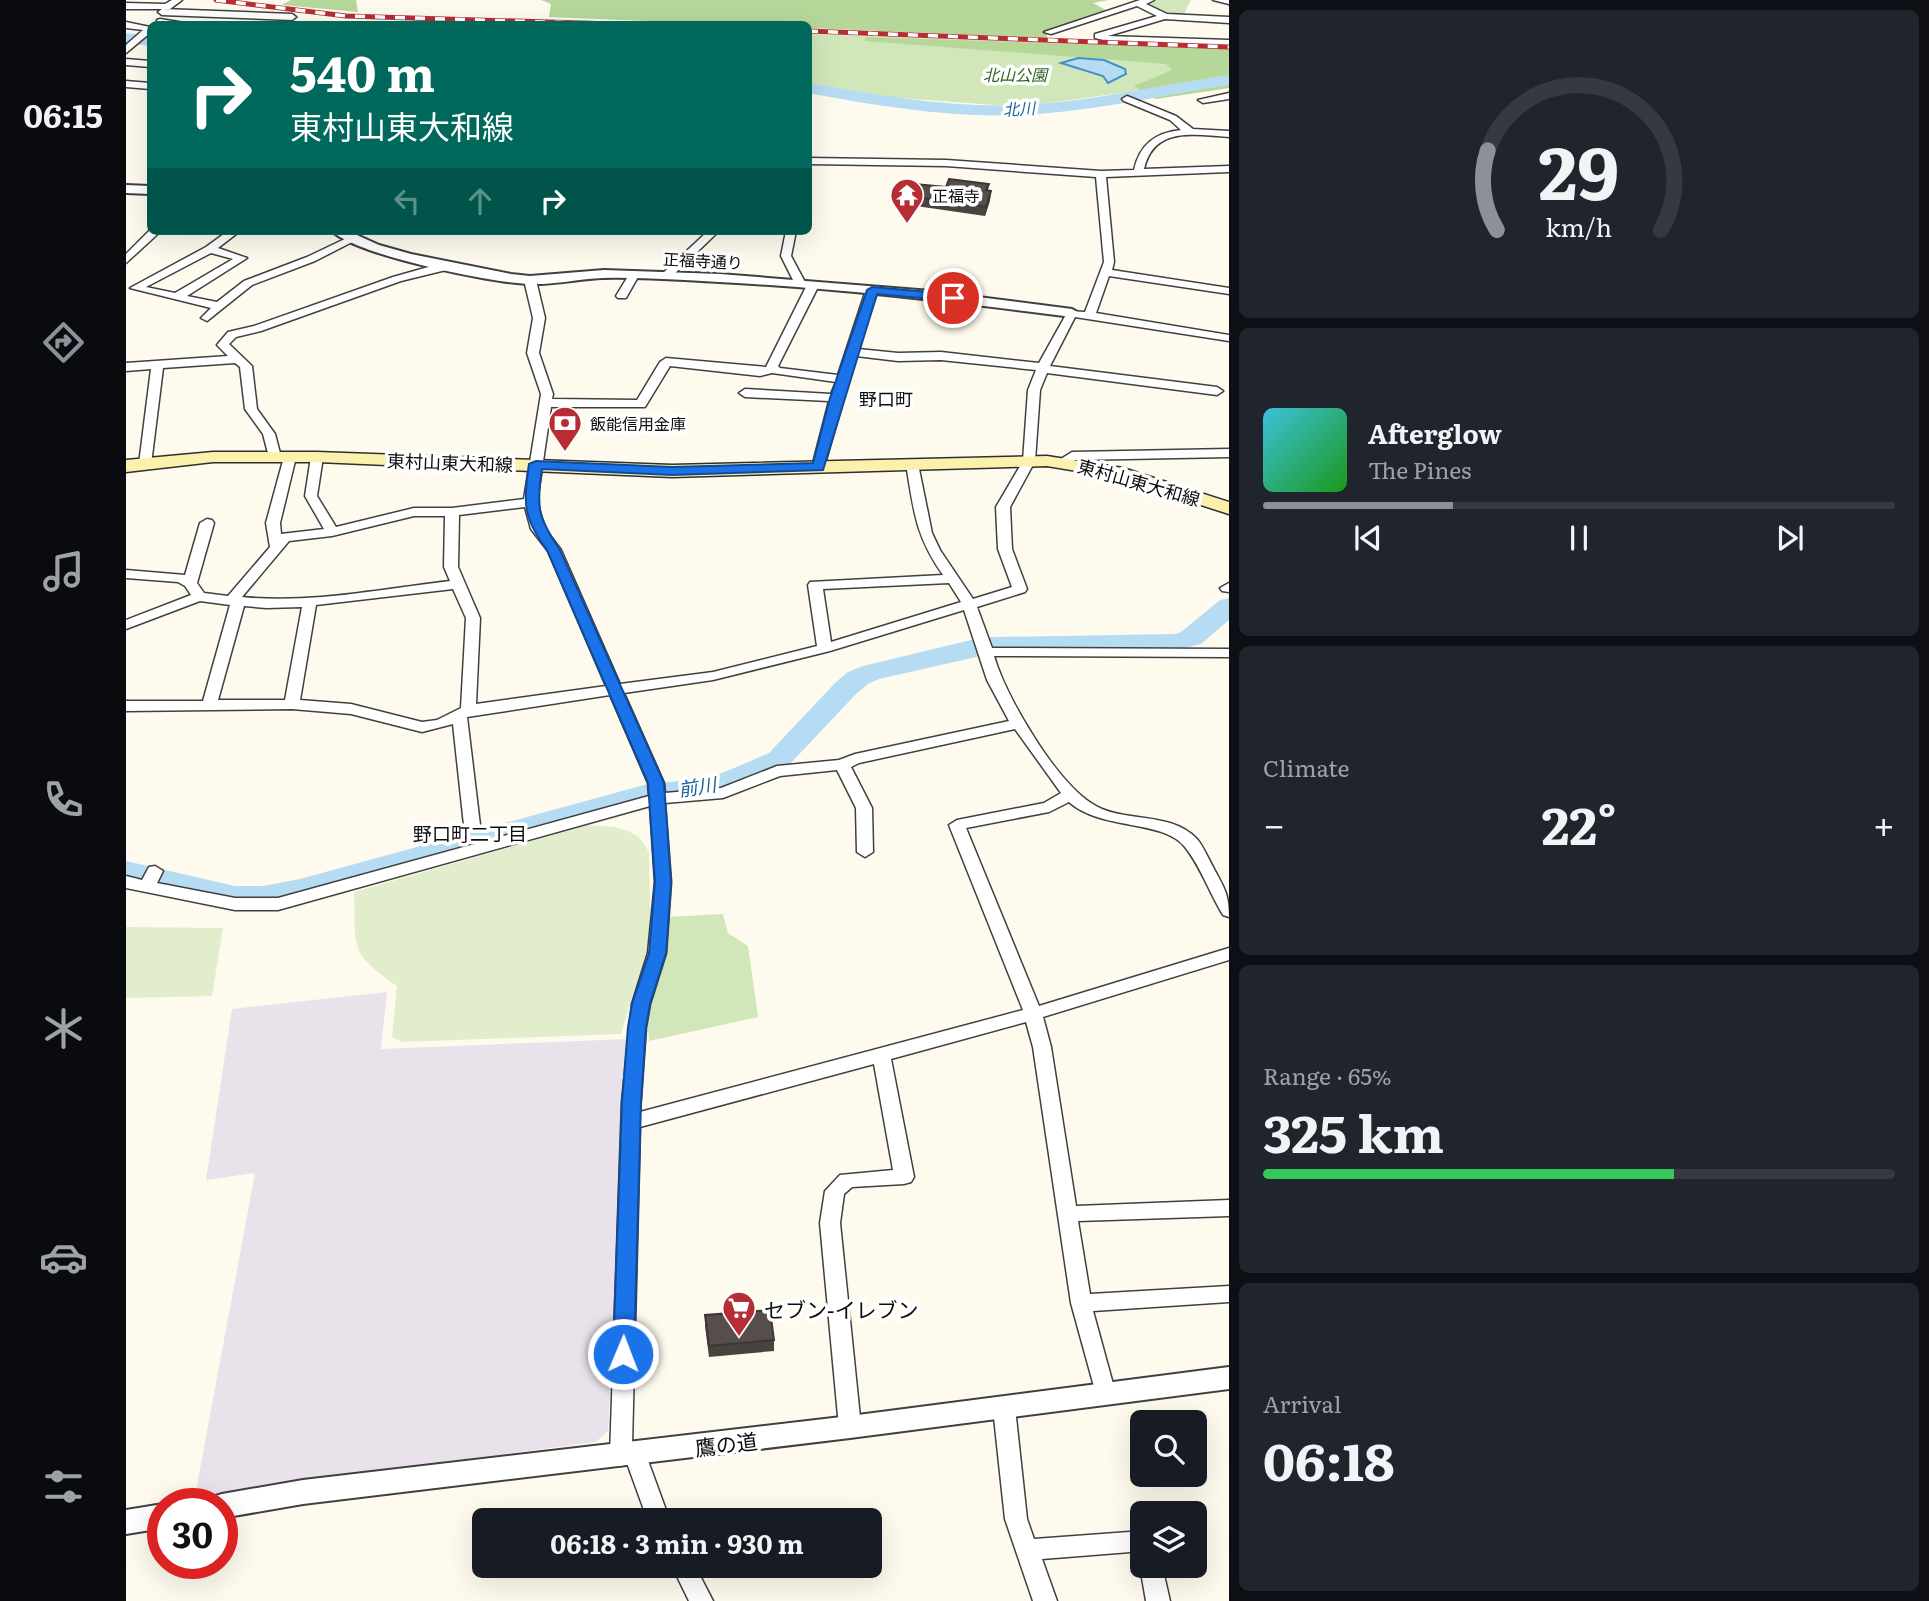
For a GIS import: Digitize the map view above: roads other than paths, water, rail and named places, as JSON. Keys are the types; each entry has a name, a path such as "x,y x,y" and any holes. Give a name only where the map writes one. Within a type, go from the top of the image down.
{"main road":[{"name":"東村山東大和線","path":"135,465 199,457 317,457 672,471 1062,461 1116,472 1229,508"}],"street":[{"path":"157,21 165,10 178,0"},
{"path":"1048,32 1150,0"},
{"path":"1217,0 1229,1"},
{"path":"1138,3 1165,16"},
{"path":"126,6 292,17"},
{"path":"1229,20 1165,16 1098,36 1111,39 1229,43"},
{"path":"1080,23 1104,33"},
{"path":"126,25 147,26"},
{"path":"126,50 147,33"},
{"path":"126,62 147,64"},
{"path":"126,85 147,86"},
{"path":"1203,100 1229,96"},
{"path":"1216,98 1229,103"},
{"path":"1127,99 1173,118 1190,131"},
{"path":"1138,172 1140,160 1156,140 1168,134 1190,131 1229,134"},
{"path":"812,161 946,163 1101,174 1229,169"},
{"path":"1089,316 1109,262 1101,174"},
{"path":"126,189 147,190"},
{"path":"126,260 131,251 151,235"},
{"path":"131,290 210,249 229,235"},
{"path":"207,318 248,284 312,259 351,235"},
{"name":"正福寺通り","path":"351,235 397,255 530,280 604,274 666,276 872,290 1072,313"},
{"path":"666,276 710,235"},
{"path":"774,369 772,367 807,285 786,256 790,235"},
{"path":"210,249 242,258"},
{"path":"177,297 254,251"},
{"path":"276,546 273,523 283,457 251,409 246,366 223,345 232,334 446,265"},
{"path":"1105,272 1229,292"},
{"path":"622,296 634,275"},
{"path":"530,280 539,318 533,354 547,394 530,502 538,529 554,550 656,792 662,894 657,953 641,1004 637,1027 631,1122 628,1455 653,1508"},
{"path":"131,290 219,306"},
{"path":"818,467 836,398 872,290"},
{"path":"126,706 292,704 351,709 422,727 441,724 463,712 612,688 713,676 825,648 1020,589 1005,548 1003,508 1029,461 1034,390 1042,368 1072,313 1229,338"},
{"path":"852,352 898,357 941,356 1217,391"},
{"path":"126,367 236,359"},
{"path":"546,403 641,404 666,362 760,372 774,369 844,379"},
{"path":"135,465 157,366"},
{"path":"745,393 836,398"},
{"path":"1062,461 1072,456 1229,453"},
{"path":"317,457 311,496 332,532"},
{"path":"912,464 923,524 930,544 969,605 995,682 1018,724 1070,796 1087,809 1168,830 1191,843 1229,911"},
{"path":"209,705 234,602 285,537 332,532 414,512 452,512 530,502"},
{"path":"452,512 451,568 473,618 463,712 472,825"},
{"path":"190,583 207,523"},
{"path":"126,574 181,578 190,583 199,597"},
{"path":"825,648 815,585 953,579"},
{"path":"126,625 199,597 234,602 310,602 457,584"},
{"path":"292,704 310,602"},
{"path":"985,647 1229,653"},
{"path":"126,882 150,881 235,904 278,904 656,792 723,793 777,771 842,765 855,759 1018,724"},
{"path":"842,765 864,808 865,852"},
{"path":"1070,796 1049,807 957,824 1033,1014 1042,1047 1081,1303 1105,1395"},
{"path":"631,1122 1033,1014 1229,954"},
{"path":"850,1427 830,1223 835,1191 847,1180 904,1177 881,1055"},
{"path":"1068,1214 1229,1208"},
{"path":"1081,1303 1229,1294"},
{"name":"鷹の道","path":"238,1503 303,1492 628,1455 1229,1378"},
{"path":"1004,1408 1016,1519 1045,1601"},
{"path":"126,1522 147,1519"},
{"path":"1027,1550 1130,1542"},
{"path":"689,1578 701,1601"},
{"path":"1154,1578 1158,1601"}],"water":[{"path":"1078,58 1104,60 1125,69 1126,74 1108,83 1103,76 1061,63"}],"waterway":[{"name":"北川","path":"126,38 147,41"},
{"name":"北川","path":"812,89 923,105 1010,110 1039,109 1229,80"},
{"name":"前川","path":"126,871 235,897 263,897 300,890 644,794 715,786 742,776 779,759 846,688 858,678 873,672 899,668 975,647 994,645 1176,642 1191,638 1229,606"}],"railway":[{"path":"216,0 346,16 514,21"},
{"path":"812,31 1229,47"}],"place":[{"name":"正福寺","path":"907,225"},
{"name":"飯能信用金庫","path":"565,453"},
{"name":"セブン-イレブン","path":"739,1338"}],"district":[{"name":"野口町","path":"886,398"},
{"name":"野口町二丁目","path":"470,833"}],"park label":[{"name":"北山公園","path":"1015,74"}]}
